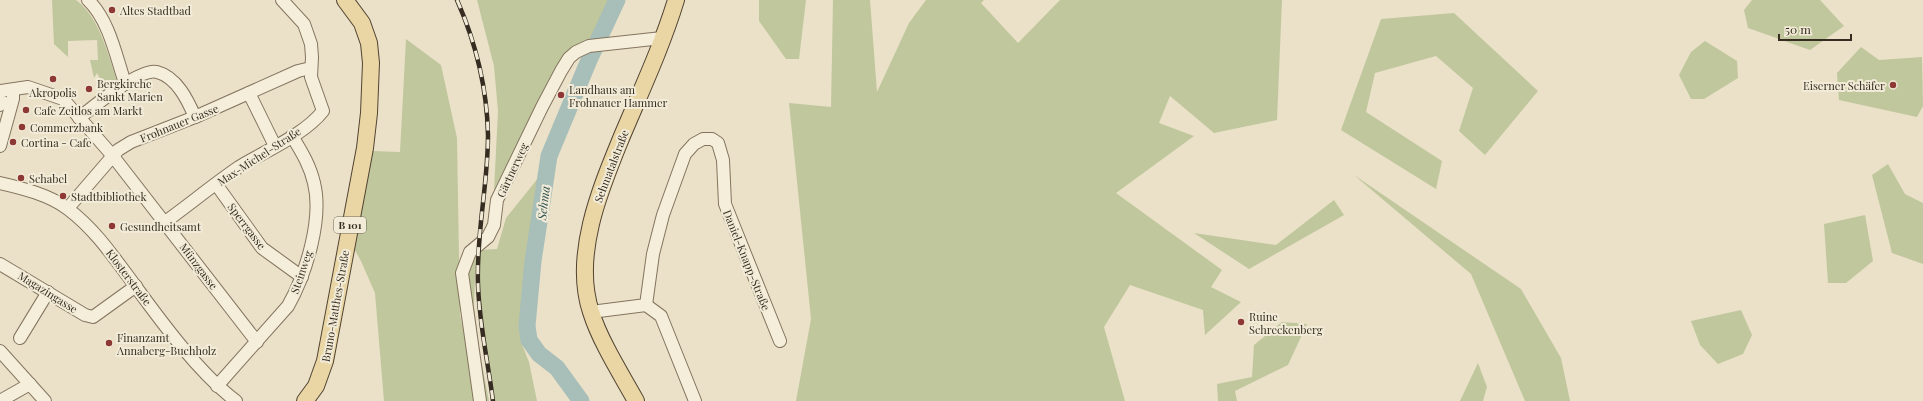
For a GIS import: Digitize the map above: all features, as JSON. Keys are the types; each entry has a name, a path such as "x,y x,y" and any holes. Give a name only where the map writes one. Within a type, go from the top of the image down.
{"main road":[{"name":"Bruno-Matthes-Straße","path":"305,401 316,386 325,361 369,113 371,63 369,43 365,30 357,14 345,0"},
{"name":"Sehmatalstraße","path":"636,401 590,312 586,290 585,271 589,231 599,192 676,0"}],"street":[{"path":"88,0 93,5 105,27 125,83"},
{"path":"282,0 304,24 311,44 311,72"},
{"name":"Gärtnerweg","path":"480,401 462,273 470,252 488,237 494,225 497,200 569,58 576,52 589,46 662,38"},
{"name":"Frohnauer Gasse","path":"68,208 112,155 131,142 195,117 298,71 311,72"},
{"path":"79,118 125,83 151,72 157,72 181,90 195,117"},
{"name":"Max-Michel-Straße","path":"166,222 238,168 292,136 317,119 322,111 311,72"},
{"name":"Münzgasse","path":"1,99 13,90 28,87 63,99 112,155 166,222 257,342"},
{"path":"0,146 14,99 13,90"},
{"path":"249,93 275,146"},
{"name":"Steinweg","path":"218,386 288,306 297,291 302,277 309,253 317,202 314,184 307,162 292,136"},
{"name":"Daniel-Knapp-Straße","path":"646,305 653,254 663,215 685,154 694,144 703,139 712,139 718,143 723,160 725,204 780,341"},
{"name":"Klosterstraße","path":"0,183 51,199 68,208 102,241 136,286 218,386 236,401"},
{"name":"Sperrgasse","path":"216,184 262,248 302,277"},
{"name":"Magazingasse","path":"0,264 85,315 93,317 136,286"},
{"path":"20,338 48,292"},
{"path":"590,312 646,305 661,316 695,401"},
{"path":"0,351 45,401"},
{"path":"0,401 30,384"}],"green space":[{"path":"52,0 76,0 84,7 103,39 118,84 107,91 97,73 94,78 90,60 98,60 97,40 68,41 68,57 54,44"},
{"path":"477,0 613,0 593,44 579,45 570,49 555,69 494,190 498,111 494,66"},
{"path":"759,0 806,0 799,59 786,59 759,21"},
{"path":"833,0 870,0 877,92 909,23 926,0 984,0 981,3 1018,43 1060,0 1282,0 1277,120 1214,133 1170,96 1159,123 1194,136 1116,193 1222,270 1211,287 1241,302 1205,335 1203,310 1130,285 1104,327 1125,401 796,401 811,319 789,103 831,107"},
{"path":"1752,0 1820,0 1844,26 1810,50 1748,28 1744,10"},
{"path":"1454,13 1538,91 1485,155 1459,131 1473,88 1436,56 1375,73 1366,112 1442,161 1436,189 1341,130 1381,19"},
{"path":"406,39 441,65 457,138 460,315 471,366 476,401 384,401 375,293 361,261 352,245 373,151 400,152"},
{"path":"1705,41 1737,61 1738,78 1704,99 1691,99 1679,75 1691,52"},
{"path":"1861,47 1879,60 1922,57 1923,106 1917,117 1839,100 1837,73"},
{"path":"554,163 533,231 529,284 521,319 521,342 529,362 537,401 494,401 478,306 479,250 497,249 506,218 543,172"},
{"path":"1888,164 1905,194 1923,203 1923,264 1892,253 1872,175"},
{"path":"1354,175 1521,289 1561,358 1570,401 1525,401 1471,274"},
{"path":"1334,200 1344,215 1249,269 1194,233 1276,245"},
{"path":"1865,215 1873,261 1846,283 1828,283 1824,224"},
{"path":"476,254 474,306 480,355 489,401 484,401 466,267"},
{"path":"1741,310 1752,335 1743,354 1718,364 1700,345 1691,321"},
{"path":"1282,322 1307,324 1288,365 1235,391 1237,401 1218,401 1217,384 1252,377 1254,345"},
{"path":"1478,363 1487,387 1483,401 1460,401"}],"waterway":[{"name":"Sehma","path":"581,401 557,368 539,354 529,340 527,326 533,261 549,156 589,60 617,0"}],"railway":[{"path":"457,0 475,49 483,83 487,117 487,154 479,247 478,284 482,328 493,401"}],"place":[{"name":"Altes Stadtbad","path":"112,10"},
{"name":"Akropolis","path":"53,79"},
{"name":"Eiserner Schäfer","path":"1893,85"},
{"name":"Bergkirche Sankt Marien","path":"89,89"},
{"name":"Landhaus am Frohnauer Hammer","path":"561,95"},
{"name":"Cafe Zeitlos am Markt","path":"26,110"},
{"name":"Commerzbank","path":"22,127"},
{"name":"Cortina - Cafe","path":"13,142"},
{"name":"Schabel","path":"21,178"},
{"name":"Stadtbibliothek","path":"63,196"},
{"name":"Gesundheitsamt","path":"112,226"},
{"name":"Ruine Schreckenberg","path":"1241,322"},
{"name":"Finanzamt Annaberg-Buchholz","path":"109,343"}]}
